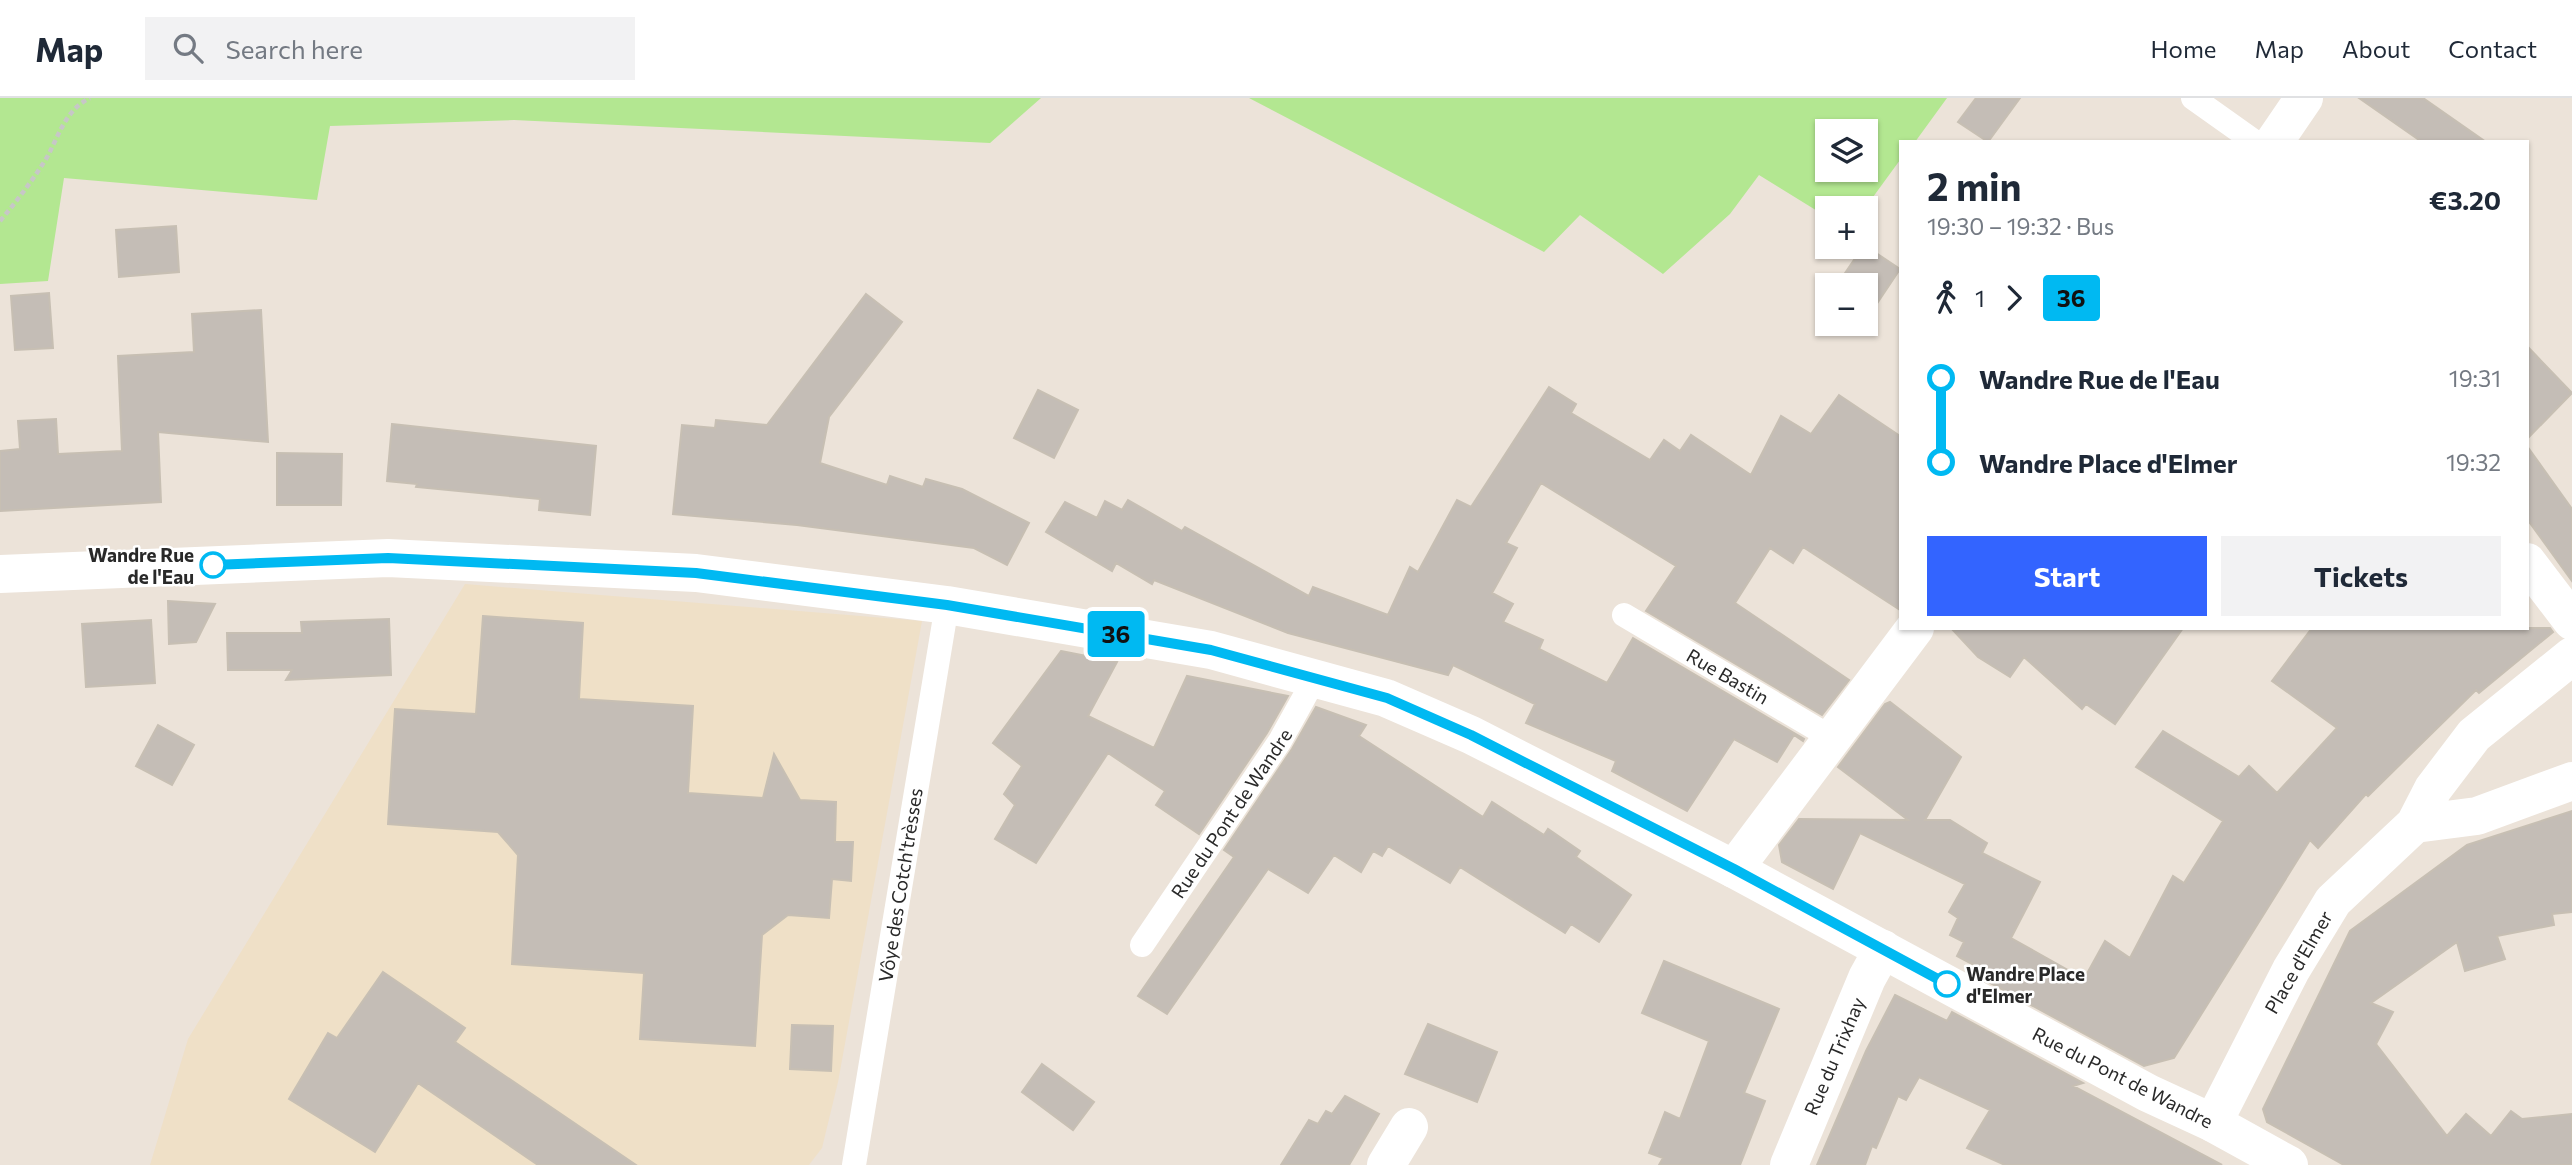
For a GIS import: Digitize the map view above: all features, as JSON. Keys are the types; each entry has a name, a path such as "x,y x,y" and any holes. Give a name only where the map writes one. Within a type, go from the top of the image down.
{"street":[{"path":"2275,140 2304,98"},
{"name":"Rue du Pont de Wandre","path":"0,574 388,558 696,573 947,605 1211,650 1387,698 1471,735 1734,869 2148,1093 2213,1123 2289,1165"},
{"path":"2529,565 2572,621"},
{"path":"1734,869 1913,630"},
{"name":"Place d'Elmer","path":"2213,1123 2291,970 2333,901 2415,824 2433,789 2474,735 2572,656"},
{"path":"2415,824 2477,816 2572,781"},
{"name":"Rue du Trixhay","path":"1789,1165 1867,978 1883,949"},
{"path":"1386,1165 1409,1127"}],"lane":[{"path":"2193,98 2252,140"},
{"name":"Vôye des Cotch'trèsses","path":"854,1165 947,605"},
{"name":"Rue Bastin","path":"1624,615 1832,737"},
{"name":"Rue du Pont de Wandre","path":"1142,945 1280,741 1315,678"}],"path":[{"path":"0,220 47,157 61,126 80,103 90,98"}],"shaded area":[{"path":"465,584 922,621 838,1082 822,1148 809,1165 150,1165 188,1039"}],"green space":[{"path":"0,98 1041,98 990,143 514,120 330,126 317,200 64,178 48,281 0,284"},
{"path":"1249,98 1947,98 1916,140 1899,140 1899,161 1874,196 1815,196 1815,210 1759,175 1730,214 1663,274 1580,215 1544,252"}],"building":[{"path":"1976,98 2020,98 1989,140 1985,140 1958,122"},
{"path":"2359,98 2423,98 2483,140 2419,140"},
{"path":"176,226 179,272 119,277 116,230"},
{"path":"1878,254 1899,270 1878,302 1878,273 1845,273 1855,259 1878,259"},
{"path":"49,293 53,348 15,350 11,296"},
{"path":"866,294 902,322 829,417 820,463 887,485 890,476 923,487 926,479 962,489 1029,523 1007,565 974,548 797,525 673,514 682,425 715,428 716,420 767,425"},
{"path":"261,310 268,442 158,432 161,502 0,511 0,451 20,449 18,421 56,419 58,454 122,451 118,356 194,352 192,314"},
{"path":"2529,348 2572,393 2529,437"},
{"path":"1549,387 1576,404 1571,413 1650,460 1664,440 1680,451 1691,435 1751,475 1781,416 1811,434 1839,395 1899,435 1899,609 1803,547 1793,563 1770,548 1735,603 1849,680 1822,715 1646,611 1676,566 1541,483 1506,543 1517,548 1492,593 1513,604 1503,622 1543,640 1539,649 1607,683 1633,638 1804,739 1803,741 1794,735 1777,762 1734,739 1687,811 1612,771 1616,761 1526,723 1535,704 1453,665 1448,675 1288,633 1154,580 1152,584 1116,563 1112,571 1046,532 1065,502 1097,518 1105,501 1122,510 1128,500 1182,531 1185,527 1309,596 1313,587 1388,615 1410,567 1418,572 1457,500 1471,507"},
{"path":"1038,390 1078,410 1054,458 1014,438"},
{"path":"392,424 596,446 590,515 539,510 540,499 416,487 417,484 387,481"},
{"path":"2529,449 2572,509 2572,581 2529,522"},
{"path":"277,453 342,454 341,505 277,505"},
{"path":"168,601 215,604 196,642 169,644"},
{"path":"483,616 583,623 579,699 693,706 688,793 763,798 774,754 800,800 836,802 835,842 853,842 851,881 832,879 829,918 788,915 762,935 755,1046 640,1039 644,973 512,964 518,855 498,832 388,824 395,709 476,714"},
{"path":"389,619 391,675 286,680 292,670 228,670 227,633 302,633 301,622"},
{"path":"151,620 155,683 86,687 82,624"},
{"path":"2550,628 2553,632 2479,693 2476,690 2368,796 2366,794 2318,848 2310,840 2174,1058 2144,1066 1972,973 1976,966 1957,956 1964,942 1950,935 1958,918 1949,912 1965,884 1860,833 1833,889 1782,862 1779,845 1799,819 1908,820 1838,767 1885,704 1890,702 1961,757 1925,820 1950,820 1987,843 1982,853 2040,882 2011,938 2084,979 2105,941 2130,958 2173,876 2184,883 2223,821 2136,767 2163,731 2239,777 2249,766 2277,793 2337,728 2272,681 2310,630"},
{"path":"1953,630 2182,630 2115,724 2086,704 2082,709 2024,657 2010,677 1978,657"},
{"path":"1061,651 1117,662 1088,716 1154,748 1187,676 1288,696 1267,733 1199,834 1156,805 1165,791 1108,753 1036,863 995,839 1015,805 1004,794 1022,766 993,743"},
{"path":"1316,707 1366,725 1359,736 1483,817 1492,802 1544,835 1548,829 1580,851 1576,857 1631,895 1599,942 1571,924 1565,933 1460,867 1450,883 1388,846 1382,856 1373,851 1361,872 1334,855 1308,893 1268,869 1167,1014 1138,996 1234,857 1224,850 1292,749"},
{"path":"158,725 194,745 172,785 136,766"},
{"path":"2572,811 2572,912 2552,914 2554,925 2497,936 2505,959 2465,971 2457,942 2371,1003 2393,1012 2376,1044 2447,1136 2466,1114 2491,1136 2511,1111 2522,1119 2572,1114 2572,1165 2344,1165 2267,1122 2263,1109 2350,931 2467,845"},
{"path":"1664,961 1779,1009 1744,1093 1765,1101 1740,1165 1659,1165 1663,1158 1649,1153 1665,1112 1680,1119 1709,1041 1642,1013"},
{"path":"383,972 465,1028 455,1042 636,1165 538,1165 418,1083 375,1152 289,1099 328,1033 337,1038"},
{"path":"1895,995 1947,1021 1952,1012 2083,1083 2073,1086 2222,1165 2005,1165 1967,1148 1990,1110 1919,1077 1906,1100 1898,1096 1876,1148 1872,1146 1865,1165 1817,1165 1866,1051"},
{"path":"1428,1024 1497,1052 1477,1102 1405,1074"},
{"path":"792,1025 833,1026 831,1071 790,1069"},
{"path":"1042,1064 1094,1102 1073,1130 1022,1092"},
{"path":"1345,1096 1379,1114 1349,1165 1281,1165 1309,1120 1318,1124 1326,1111 1332,1114"}],"bus line":[{"name":"36","path":"213,565 388,558 696,573 947,605 1211,650 1387,698 1471,735 1734,869 1947,984"}],"place":[{"name":"Wandre Rue de l'Eau","path":"213,565"},
{"name":"Wandre Place d'Elmer","path":"1947,984"}]}
